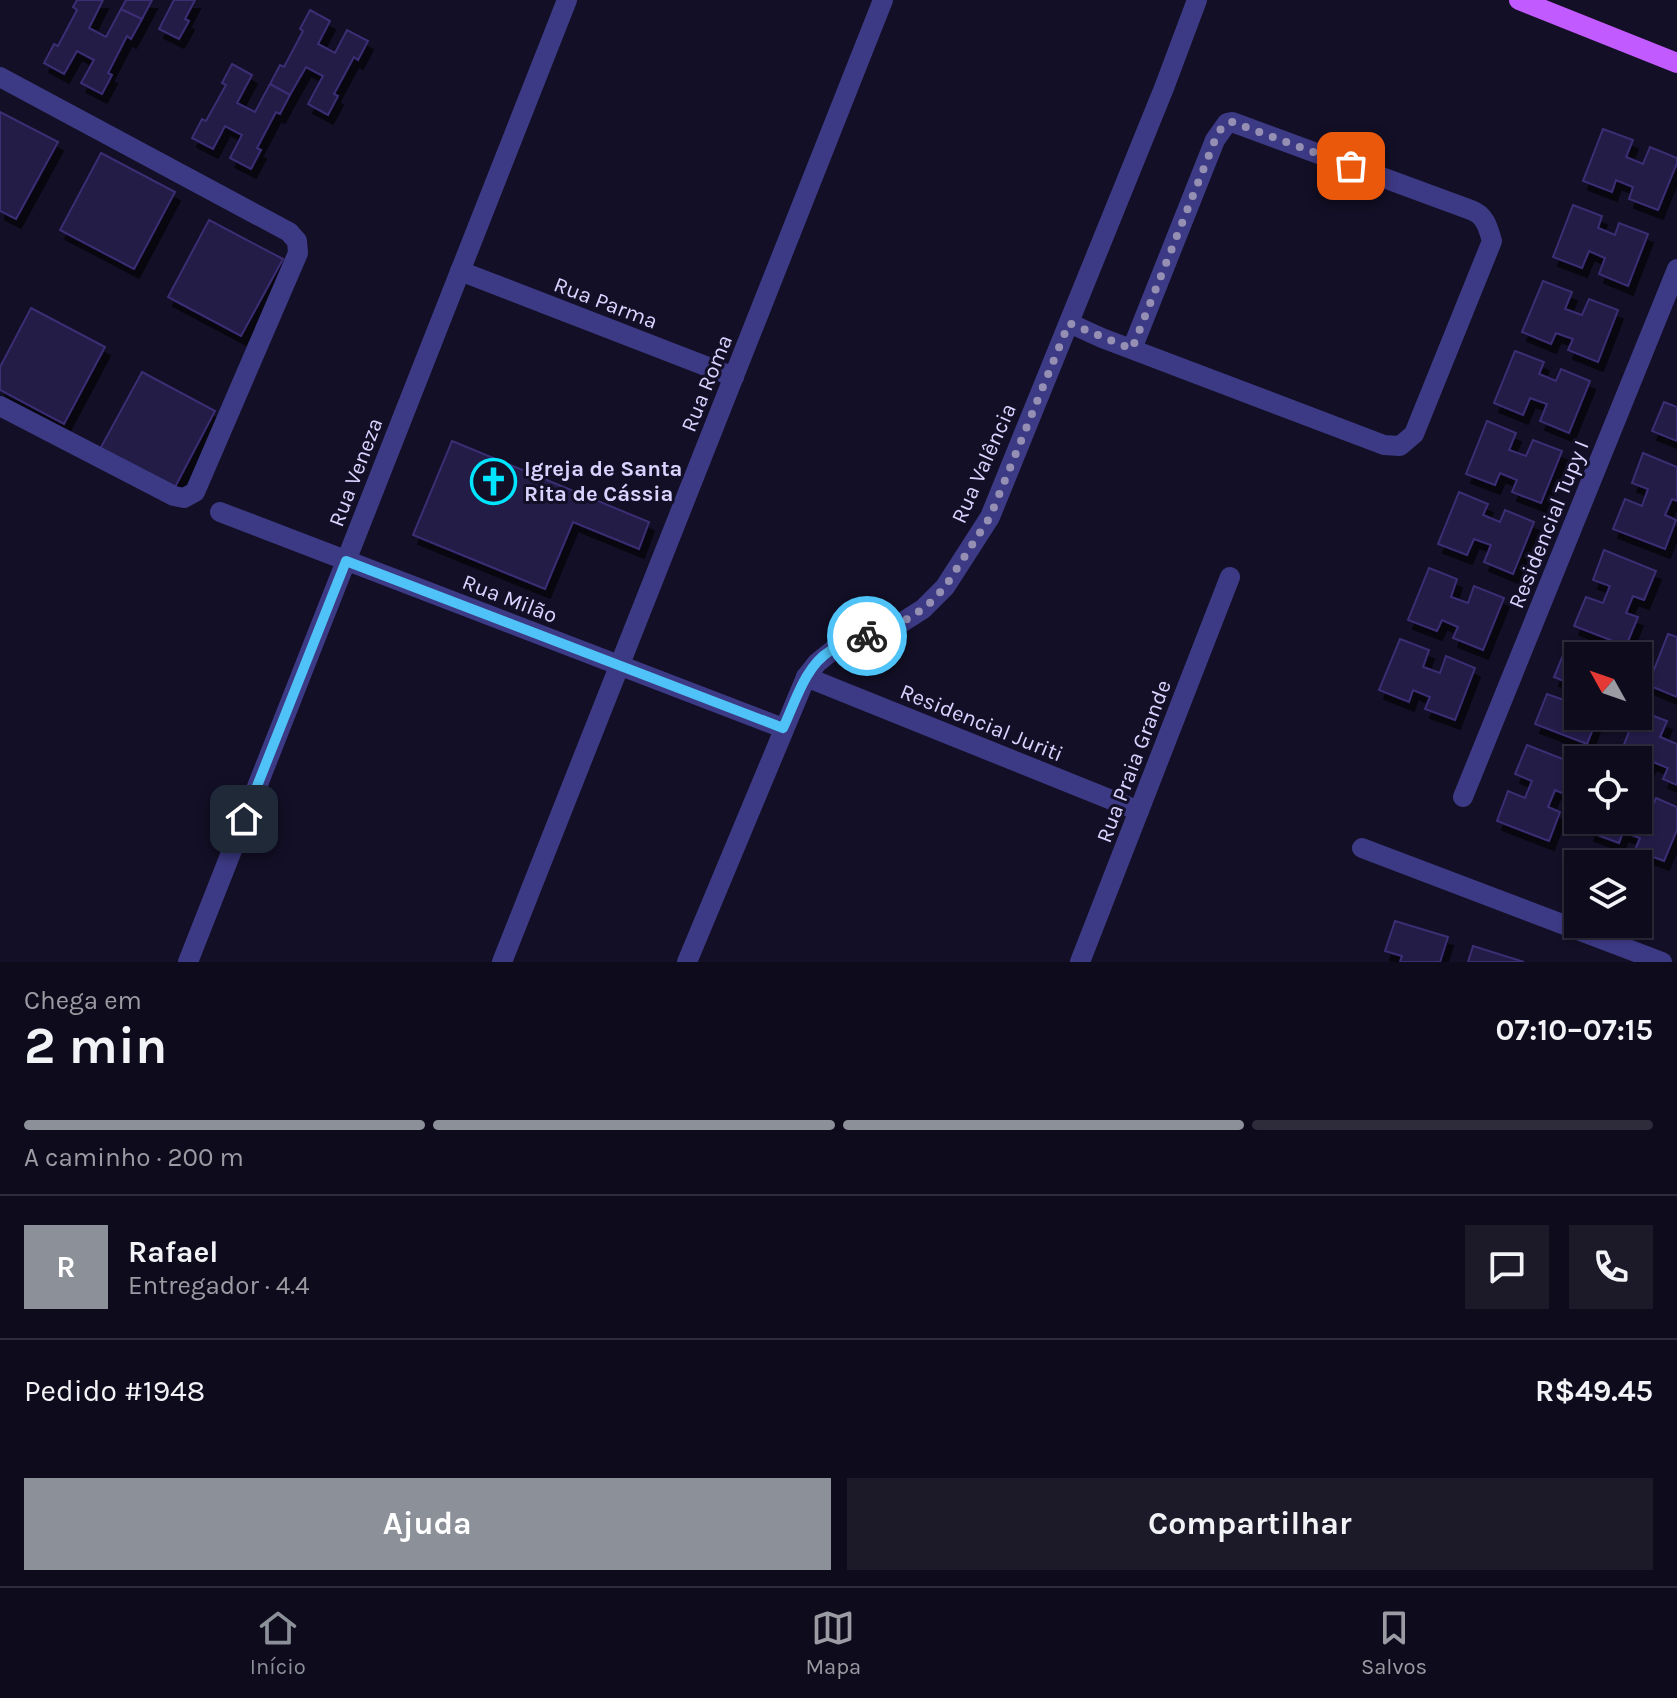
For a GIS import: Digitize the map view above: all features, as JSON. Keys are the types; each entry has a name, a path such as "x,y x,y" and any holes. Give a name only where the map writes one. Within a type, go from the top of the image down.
{"main road":[{"path":"1519,0 1677,63"}],"street":[{"name":"Rua Veneza","path":"188,962 567,0"},
{"name":"Rua Roma","path":"502,962 883,0"},
{"name":"Rua Valência","path":"687,962 806,677 833,650 901,623 923,609 945,587 990,517 1197,0"},
{"path":"0,77 289,232 297,241 298,253 195,492 184,498 174,496 0,406"},
{"path":"1069,323 1132,349 1384,445 1400,446 1414,434 1492,241 1486,221 1476,212 1232,122 1227,123 1215,140 1132,349"},
{"name":"Residencial Tupy I","path":"1463,797 1677,269"},
{"name":"Rua Parma","path":"460,271 734,377"},
{"name":"Rua Milão","path":"220,512 783,728"},
{"name":"Rua Praia Grande","path":"1080,962 1230,577"},
{"name":"Residencial Juriti","path":"806,677 1139,811"},
{"path":"1362,848 1662,962"}],"building":[{"path":"77,0 103,0 89,28 106,37 121,9 142,19 131,39 127,36 108,73 112,75 102,94 81,83 94,60 77,51 64,74 44,63 54,44 58,46 77,10 73,7"},
{"path":"126,0 152,0 142,19 121,9"},
{"path":"174,0 195,0 185,19 189,21 179,39 159,29"},
{"path":"310,10 330,21 318,44 335,53 347,30 368,41 358,60 354,57 334,94 338,96 328,115 308,104 323,76 306,67 290,95 270,84 280,65 284,67"},
{"path":"232,64 252,75 237,103 255,112 270,84 290,95 280,114 276,112 257,148 261,150 251,169 230,158 242,135 225,126 213,149 192,138 202,119 206,121 226,85 222,83"},
{"path":"0,112 58,142 16,219 0,211"},
{"path":"1603,129 1633,140 1626,157 1643,164 1650,147 1677,158 1658,210 1629,199 1633,187 1616,180 1612,192 1583,181"},
{"path":"101,153 175,192 134,269 60,230"},
{"path":"1573,205 1602,216 1598,228 1615,235 1619,223 1648,234 1628,286 1599,274 1605,258 1589,251 1582,268 1553,257"},
{"path":"209,220 283,259 241,336 168,297"},
{"path":"1543,281 1572,292 1565,309 1582,315 1589,299 1618,310 1598,362 1568,350 1573,339 1556,333 1551,344 1522,332"},
{"path":"31,308 105,347 64,424 0,390 0,367"},
{"path":"1515,351 1544,362 1539,374 1556,381 1561,369 1590,381 1569,433 1540,421 1547,404 1530,398 1523,415 1494,403"},
{"path":"142,372 215,411 174,489 100,449"},
{"path":"1664,402 1677,407 1677,441 1652,431"},
{"path":"1487,421 1516,433 1509,450 1526,456 1533,440 1562,451 1541,503 1512,492 1517,480 1500,473 1495,485 1466,474"},
{"name":"Igreja de Santa Rita de Cássia","path":"452,441 649,522 639,549 573,522 545,589 413,535"},
{"path":"1643,453 1677,467 1677,501 1672,499 1665,515 1676,520 1665,549 1613,529 1625,499 1642,506 1648,489 1632,483"},
{"path":"1459,492 1488,504 1483,515 1500,522 1505,510 1534,522 1513,574 1484,562 1491,545 1474,539 1467,555 1438,544"},
{"path":"1604,550 1656,571 1644,600 1633,596 1626,613 1638,617 1628,642 1616,642 1574,626 1586,597 1603,603 1610,586 1593,580"},
{"path":"1429,568 1457,579 1451,597 1468,603 1474,586 1504,598 1483,650 1453,638 1458,627 1442,620 1437,631 1408,620"},
{"path":"1668,634 1677,637 1677,697 1652,687 1652,675"},
{"path":"1400,639 1429,650 1423,667 1440,673 1446,656 1475,668 1455,720 1425,709 1430,697 1413,690 1409,702 1379,690"},
{"path":"1564,653 1564,681 1554,677"},
{"path":"1547,694 1564,700 1564,730 1592,730 1587,744 1535,724"},
{"path":"1652,715 1667,721 1660,737 1677,744 1677,785 1663,779 1668,768 1652,761 1652,746 1623,746 1630,730 1652,730"},
{"path":"1527,745 1564,760 1564,794 1555,790 1548,807 1560,812 1549,841 1497,821 1508,791 1525,798 1532,781 1515,774"},
{"path":"1656,798 1677,807 1677,830 1664,861 1652,856 1652,850 1635,850 1640,838 1629,834 1652,834 1652,807"},
{"path":"1594,834 1622,834 1619,843"},
{"path":"1395,921 1448,937 1440,962 1400,962 1402,956 1385,951"},
{"path":"1473,946 1524,962 1468,962"}],"way so far":[{"path":"867,636 912,617 945,587 990,517 1069,323 1132,349 1223,126 1232,122 1351,166"}],"place":[{"name":"Igreja de Santa Rita de Cássia","path":"493,481"}],"route":[{"path":"244,819 346,561 783,728 806,677 817,663 833,650 867,636"}]}
